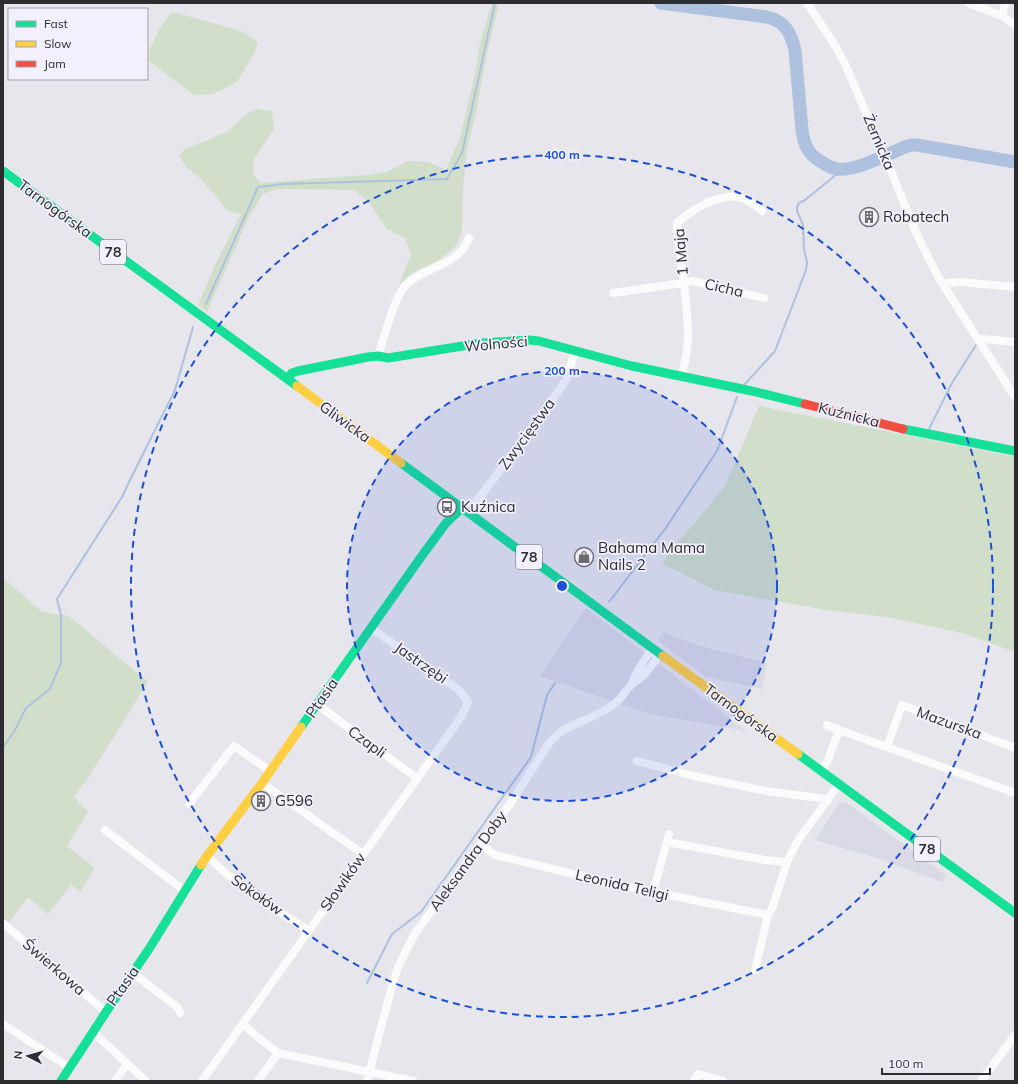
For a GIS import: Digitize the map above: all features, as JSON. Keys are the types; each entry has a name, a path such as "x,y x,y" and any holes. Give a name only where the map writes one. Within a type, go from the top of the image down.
{"street":[{"name":"Żernicka","path":"807,3 836,47 858,93 926,253 944,285 1015,397"},
{"path":"969,3 1002,16 1015,25"},
{"path":"1002,16 1005,3"},
{"name":"Tarnogórska","path":"3,171 223,332"},
{"name":"1 Maja","path":"682,377 688,339 688,320 676,231 677,223 688,214 723,197 738,197 749,201 762,211"},
{"path":"378,356 398,296 405,286 416,276 448,261 462,249 469,238"},
{"name":"Cicha","path":"613,293 692,281 764,298"},
{"path":"944,285 948,283 961,282 1015,287"},
{"name":"Gliwicka","path":"223,332 465,510"},
{"path":"979,340 984,339 1015,342"},
{"name":"Wolności","path":"286,379 292,373 298,371 354,359 378,356 388,358 481,343 529,340 539,341 632,366 682,377"},
{"name":"Zwycięstwa","path":"465,510 530,432 566,380 575,351"},
{"name":"Kuźnicka","path":"682,377 752,391 906,430 1015,451"},
{"name":"Tarnogórska","path":"465,510 1015,914"},
{"name":"Ptasia","path":"61,1081 186,892 207,856 262,783 446,523 465,510"},
{"name":"Jastrzębi","path":"371,628 459,690 468,702"},
{"name":"Aleksandra Doby","path":"367,1081 393,982 399,965 414,935 510,804 549,743 565,729 607,709 618,701 631,685 648,654 656,651"},
{"name":"Słowików","path":"202,1081 461,717 468,702"},
{"name":"Czapli","path":"317,704 417,778"},
{"name":"Mazurska","path":"887,747 902,706 1015,748"},
{"path":"827,725 1015,793"},
{"path":"821,771 828,760 839,730"},
{"path":"189,804 234,746 270,771"},
{"path":"637,761 694,776 766,791 828,800"},
{"path":"262,783 363,854"},
{"path":"755,970 768,915 773,906 787,862 798,842 839,784"},
{"path":"105,830 186,892"},
{"path":"653,892 669,834"},
{"path":"667,842 765,860 787,862"},
{"name":"Leonida Teligi","path":"480,844 495,855 623,886 768,915"},
{"name":"Sokołów","path":"207,856 227,875 309,931"},
{"name":"Świerkowa","path":"3,923 106,1012"},
{"path":"133,973 177,1007 180,1013"},
{"path":"3,1024 70,1068"},
{"path":"243,1025 278,1052 413,1081"},
{"path":"93,1032 146,1081"},
{"path":"981,1081 1015,1035"},
{"path":"258,1081 278,1052"},
{"path":"115,1081 127,1064"},
{"path":"694,1081 698,1074 723,1081"}],"shaded area":[{"path":"586,608 746,731 646,713 540,676"},
{"path":"663,632 700,646 767,663 762,689 706,677 658,641"},
{"path":"839,803 847,803 947,876 942,882 874,857 815,840"}],"green space":[{"path":"492,3 499,3 467,150 463,188 462,230 457,245 439,260 413,272 399,285 411,254 405,238 387,229 367,200 354,190 276,189 263,194 250,215 207,312 198,305 215,265 241,214 228,211 200,178 187,168 179,155 185,149 227,132 243,117 255,109 272,111 274,129 254,159 253,174 261,183 387,172 408,161 429,162 446,170 460,138 474,78 480,44"},
{"path":"173,12 241,31 258,42 254,54 237,82 214,94 194,95 149,61 150,49 161,26"},
{"path":"759,406 1015,457 1015,652 962,633 887,617 826,610 714,590 663,564 671,549 725,486"},
{"path":"3,578 42,612 69,616 148,682 88,778 74,797 88,812 67,846 95,868 80,892 71,885 48,914 28,897 9,922 3,920"}],"waterway":[{"path":"206,304 258,187 283,184 447,179 462,153 495,3"},
{"path":"661,3 767,17 778,21 783,25 789,33 795,50 802,130 805,144 812,155 831,167 837,169 852,168 871,162 911,145 1015,162"},
{"path":"745,384 775,351 806,270 807,262 804,249 803,225 797,211 797,207 799,203 805,200 843,169"},
{"path":"3,747 14,732 26,708 50,689 61,663 61,615 57,599 122,497 175,390 193,327"},
{"path":"928,431 952,383 976,345"},
{"path":"609,602 665,529 717,451 737,397"},
{"path":"367,983 392,934 421,912 531,757 547,695 555,683"}],"traffic: fast":[{"path":"3,171 297,386"},
{"path":"287,379 292,373 298,371 368,357 378,356 388,358 481,343 529,340 539,341 632,366 752,391 805,404"},
{"path":"903,429 1015,451"},
{"path":"401,463 663,656"},
{"path":"301,727 421,557 446,523 462,508"},
{"path":"798,754 1015,913"},
{"path":"61,1081 149,949 201,865"}],"traffic: slow":[{"path":"297,386 401,463"},
{"path":"663,656 798,754"},
{"path":"201,865 262,783 301,727"}],"traffic: jam":[{"path":"805,404 903,429"}],"place":[{"name":"Robatech","path":"869,217"},
{"name":"Kuźnica","path":"447,507"},
{"name":"Bahama Mama Nails 2","path":"584,557"},
{"name":"G596","path":"261,801"}]}
